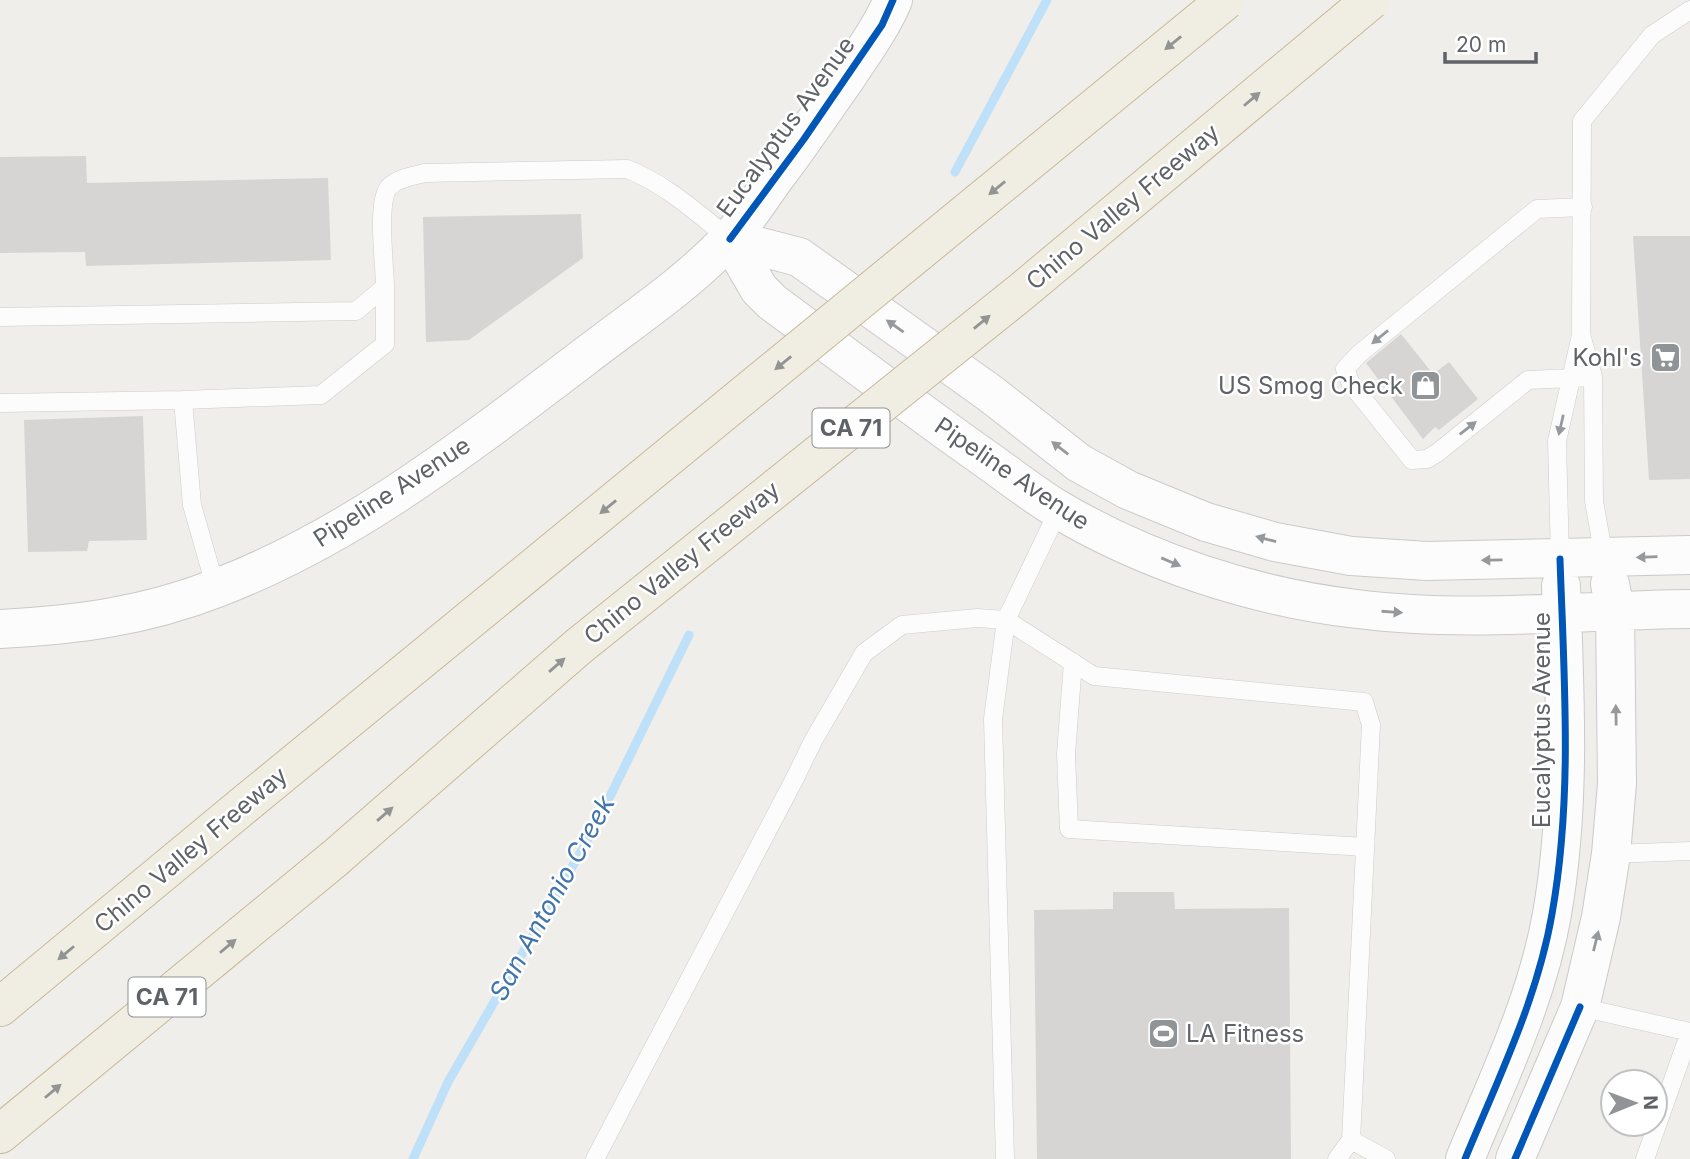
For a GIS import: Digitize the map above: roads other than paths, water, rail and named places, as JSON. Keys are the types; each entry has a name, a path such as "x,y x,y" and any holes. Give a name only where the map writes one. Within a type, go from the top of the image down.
{"highway":[{"name":"Chino Valley Freeway","path":"0,1007 1226,0"},
{"name":"Chino Valley Freeway","path":"0,1134 334,859 579,646 1021,292 1371,0"}],"main road":[{"name":"Eucalyptus Avenue","path":"730,239 859,59 882,25 893,0"},
{"name":"Pipeline Avenue","path":"730,239 759,289 772,302 946,431 1059,509 1108,536 1195,572 1272,594 1357,609 1440,615 1690,609"},
{"name":"Pipeline Avenue","path":"730,239 799,257 991,394 1079,463 1128,490 1206,522 1275,542 1352,556 1427,561 1690,555"},
{"name":"Pipeline Avenue","path":"0,629 103,620 166,605 216,589 285,559 361,518 560,375 682,282 730,239"},
{"path":"1516,1159 1580,1007 1601,917 1611,854 1617,784 1615,610 1604,558"},
{"name":"Eucalyptus Avenue","path":"1465,1159 1511,1053 1534,984 1552,916 1563,831 1567,767 1560,559"}],"lane":[{"path":"1560,559 1557,440 1581,335 1582,121 1652,34 1690,10"},
{"path":"0,402 321,395 386,344 382,199 389,186 402,179 425,173 627,169 642,175 676,197 730,239"},
{"path":"1583,207 1537,209 1354,357 1345,369 1351,384 1412,460 1427,459 1437,453 1528,380 1593,377"},
{"path":"0,317 356,311 386,287"},
{"path":"1581,335 1593,377 1594,501 1604,558"},
{"path":"183,400 192,505 216,589"},
{"path":"1005,1159 993,719 1006,620 1059,509"},
{"path":"595,1159 813,741 864,653 902,625 977,618 1006,620 1094,676 1364,702 1371,725 1351,1140 1337,1159"},
{"path":"1073,662 1066,754 1069,829 1365,847"},
{"path":"1611,854 1690,851"},
{"path":"1580,1007 1690,1032 1645,1159"},
{"path":"1351,1140 1386,1159"}],"waterway":[{"name":"San Antonio Creek","path":"955,172 1047,0"},
{"name":"San Antonio Creek","path":"413,1159 448,1082 595,827 689,635"}],"place":[{"name":"Kohl's","path":"1665,358"},
{"name":"US Smog Check","path":"1426,386"},
{"name":"LA Fitness","path":"1163,1034"}]}
